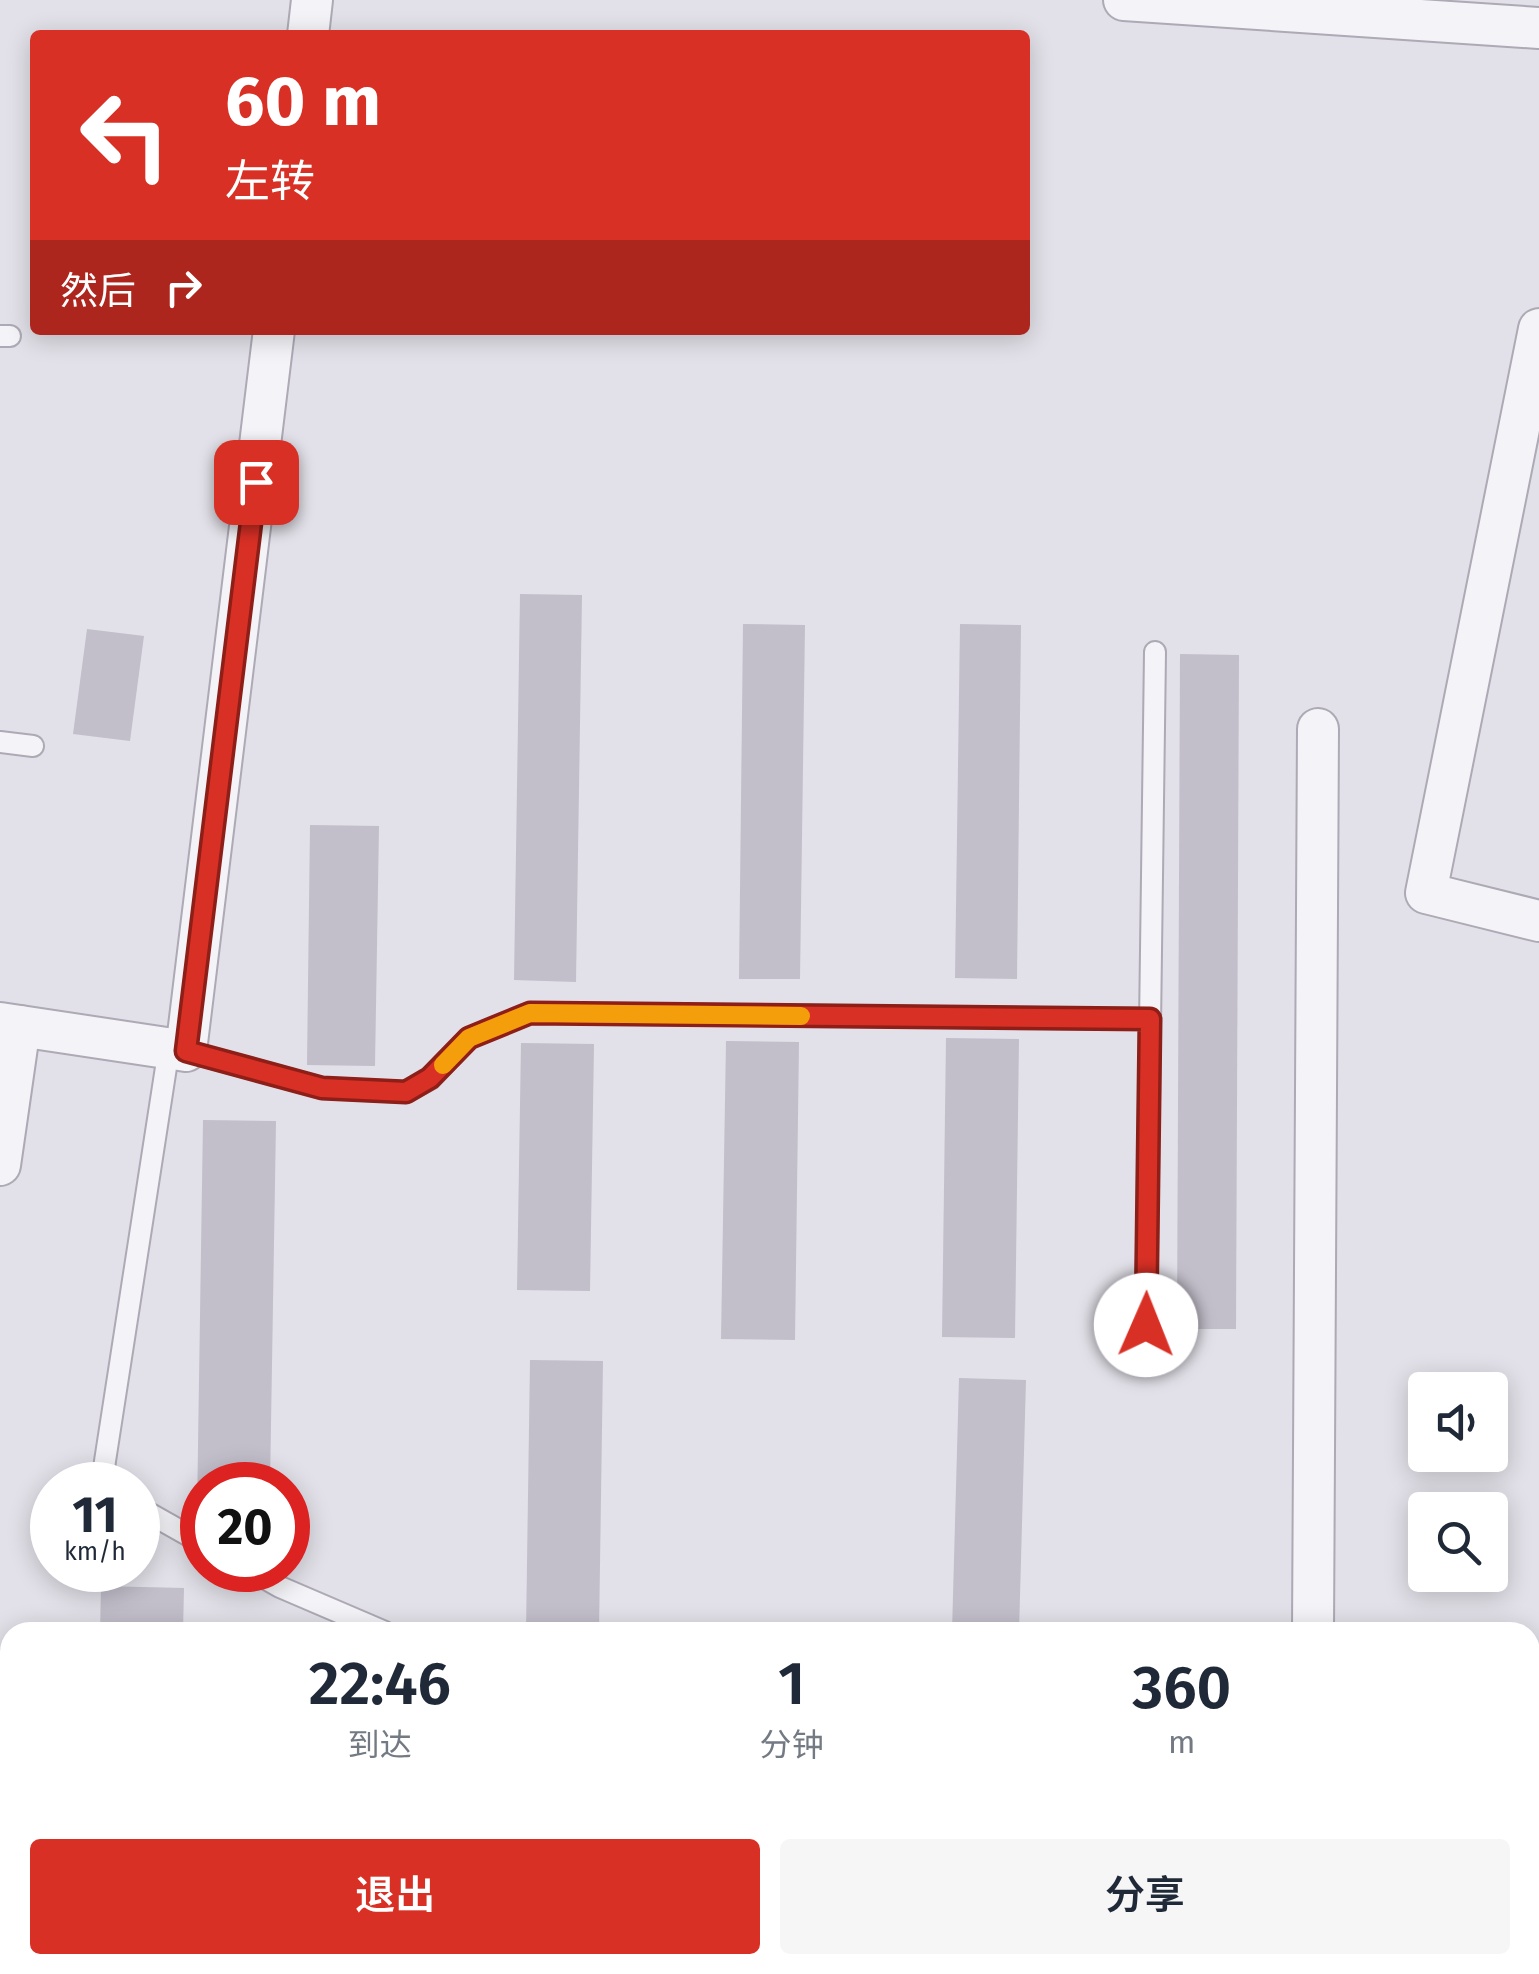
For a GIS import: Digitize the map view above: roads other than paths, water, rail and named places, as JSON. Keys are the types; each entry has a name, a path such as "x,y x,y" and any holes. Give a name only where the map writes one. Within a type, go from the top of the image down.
{"street":[{"path":"309,30 312,0"},
{"path":"1124,0 1539,28"},
{"path":"1539,330 1426,893 1539,921"},
{"path":"0,1166 10,1024 178,1050 273,335"},
{"path":"1313,1622 1318,729"}],"lane":[{"path":"1146,1325 1156,652"},
{"path":"0,742 33,746"},
{"path":"105,1462 178,1050 322,1088 406,1092 430,1078 469,1038 530,1013 1150,1019"},
{"path":"292,1592 362,1622"}]}
